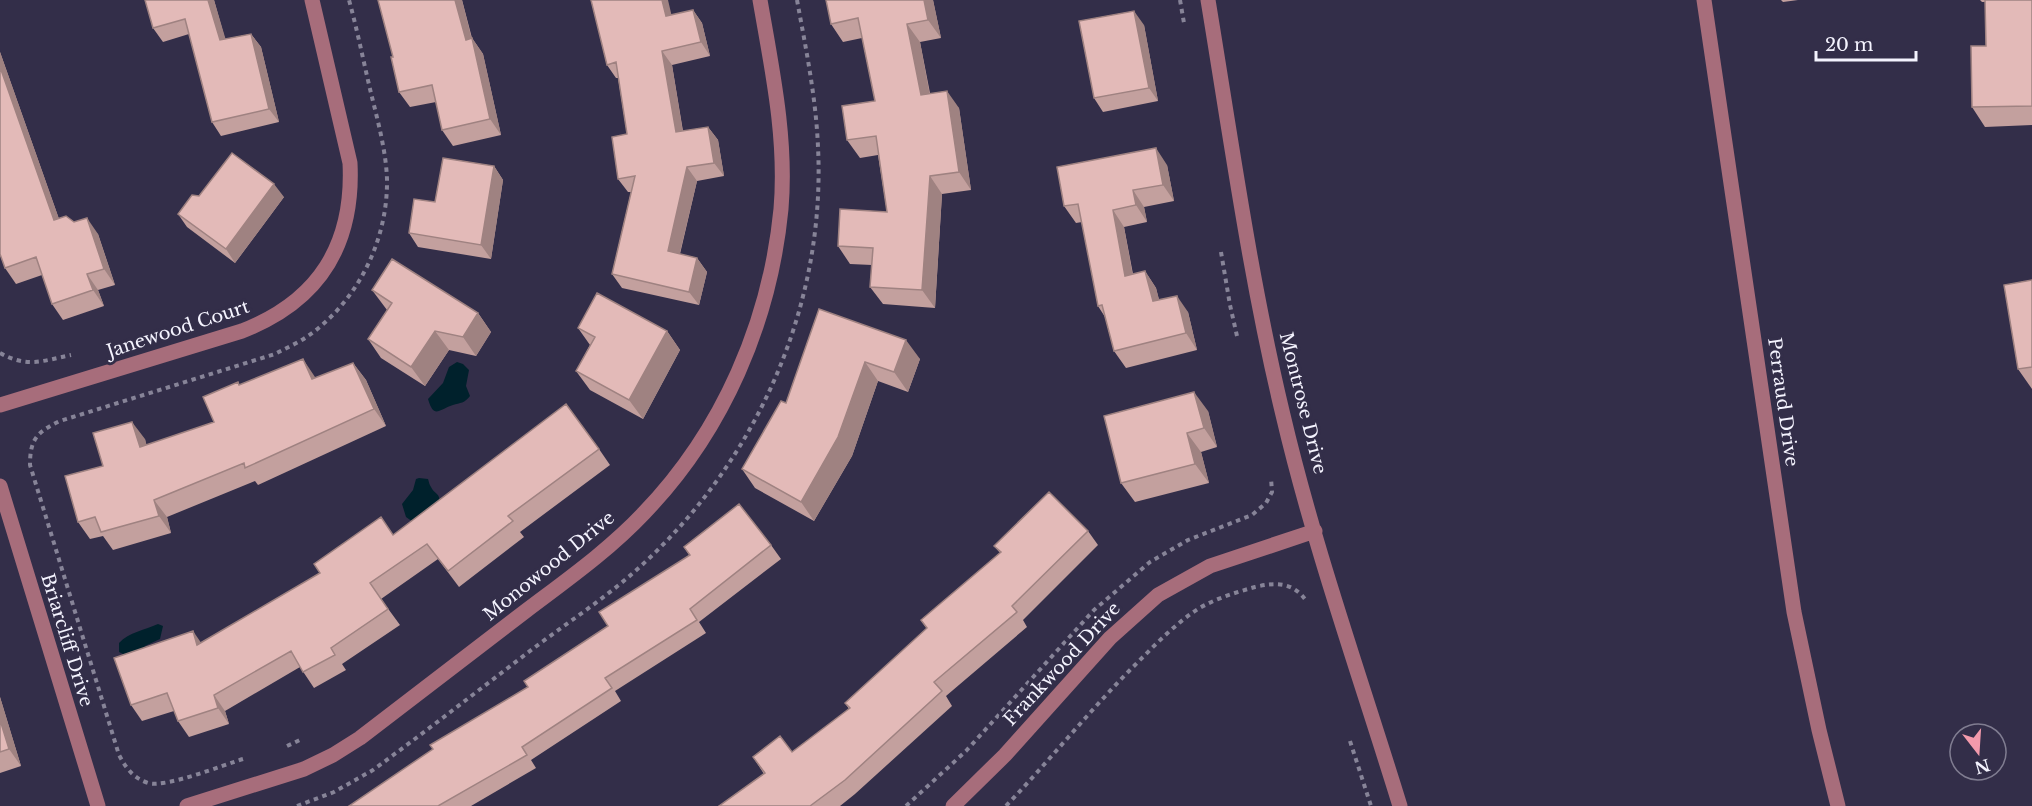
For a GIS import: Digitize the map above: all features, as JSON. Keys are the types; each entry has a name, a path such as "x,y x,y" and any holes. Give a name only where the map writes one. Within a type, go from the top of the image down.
{"street":[{"name":"Janewood Court","path":"0,405 242,331 285,310 304,295 320,276 333,256 342,234 351,187 350,163 312,0"},
{"name":"Monowood Drive","path":"187,806 304,769 360,738 606,549 644,513 679,473 708,430 733,385 753,336 768,286 781,209 782,157 779,105 760,0"},
{"name":"Montrose Drive","path":"1208,0 1256,288 1283,416 1315,531 1400,806"},
{"name":"Perraud Drive","path":"1704,0 1794,612 1838,806"},
{"name":"Briarcliff Drive","path":"0,486 98,806"},
{"name":"Frankwood Drive","path":"953,806 1005,755 1110,638 1158,595 1210,566 1315,531"}],"path":[{"path":"252,757 169,782 150,784 126,770 119,755 30,465 30,449 44,429 60,421 275,354 307,336 331,316 351,293 378,245 385,213 387,177 375,112 349,0"},
{"path":"297,806 334,792 373,770 633,573 682,525 737,452 762,409 783,361 802,303 812,255 818,147 798,0"},
{"path":"1180,0 1186,34"},
{"path":"1221,249 1238,339"},
{"path":"0,353 15,361 31,364 72,354"},
{"path":"906,806 966,751 1094,610 1150,562 1188,540 1252,515 1266,503 1272,492 1271,475"},
{"path":"1006,806 1106,694 1168,631 1194,611 1233,593 1272,583 1293,588 1306,600 1309,608"},
{"path":"284,747 310,736"},
{"path":"1349,737 1371,806"}],"water":[{"path":"457,362 469,370 466,386 470,396 462,402 435,411 428,399 443,383 449,367"},
{"path":"416,479 428,479 439,500 420,527 406,517 402,504 413,490"},
{"path":"158,624 163,626 160,639 145,646 141,657 127,656 119,652 119,643 123,639"}],"building":[{"path":"145,0 208,0 220,40 251,34 269,109 212,122 185,19 153,28"},
{"path":"378,0 455,0 466,40 472,38 490,119 442,130 432,85 399,92 391,57 393,57"},
{"path":"591,0 662,0 666,16 693,10 701,42 662,51 676,132 708,127 714,163 687,167 668,251 697,258 689,292 612,274 635,176 618,179 612,137 627,134 616,62 607,65"},
{"path":"826,0 924,0 928,20 907,24 921,95 947,91 959,172 930,176 922,290 870,287 873,248 838,246 840,209 887,212 876,136 847,140 842,106 875,101 858,18 831,24"},
{"path":"1985,0 2032,0 2032,106 1972,107 1971,46 1986,46"},
{"path":"1134,11 1149,88 1094,98 1079,21"},
{"path":"0,67 54,220 66,216 74,222 87,218 104,269 87,274 93,290 52,304 36,257 5,268 0,254"},
{"path":"1156,148 1163,185 1133,190 1136,205 1113,210 1125,276 1145,271 1153,301 1177,296 1186,333 1114,351 1102,305 1098,306 1078,204 1064,206 1057,167"},
{"path":"232,153 274,184 226,249 178,214 192,195 199,196"},
{"path":"443,158 494,166 481,245 409,233 414,199 435,202"},
{"path":"392,259 478,313 463,337 435,331 411,367 368,339 392,303 372,290"},
{"path":"2032,280 2032,367 2018,369 2004,285"},
{"path":"597,293 667,331 629,400 576,371 595,337 578,328"},
{"path":"819,309 906,340 894,372 865,362 838,437 801,502 742,469 781,401 786,403"},
{"path":"303,359 312,379 353,363 374,409 245,468 244,463 154,500 159,516 101,532 95,517 78,522 65,476 103,466 93,433 132,422 140,447 214,422 203,397"},
{"path":"1194,392 1204,428 1187,433 1195,464 1121,483 1104,416"},
{"path":"566,404 599,449 508,516 513,521 448,571 427,544 370,583 388,609 331,648 335,655 303,672 291,651 214,695 218,708 178,721 167,693 131,705 114,658 193,631 197,645 320,573 314,564 381,517 393,535"},
{"path":"1049,492 1088,531 1012,606 1017,612 934,682 942,691 845,780 810,806 719,806 765,773 753,757 780,736 792,752 850,708 845,703 927,628 921,620 1001,552 994,546"},
{"path":"739,504 771,545 690,609 697,620 605,678 612,688 522,747 527,755 438,806 349,806 433,749 430,745 528,687 524,681 608,626 599,612 690,555 684,547"},
{"path":"0,720 9,749 0,752"}]}
